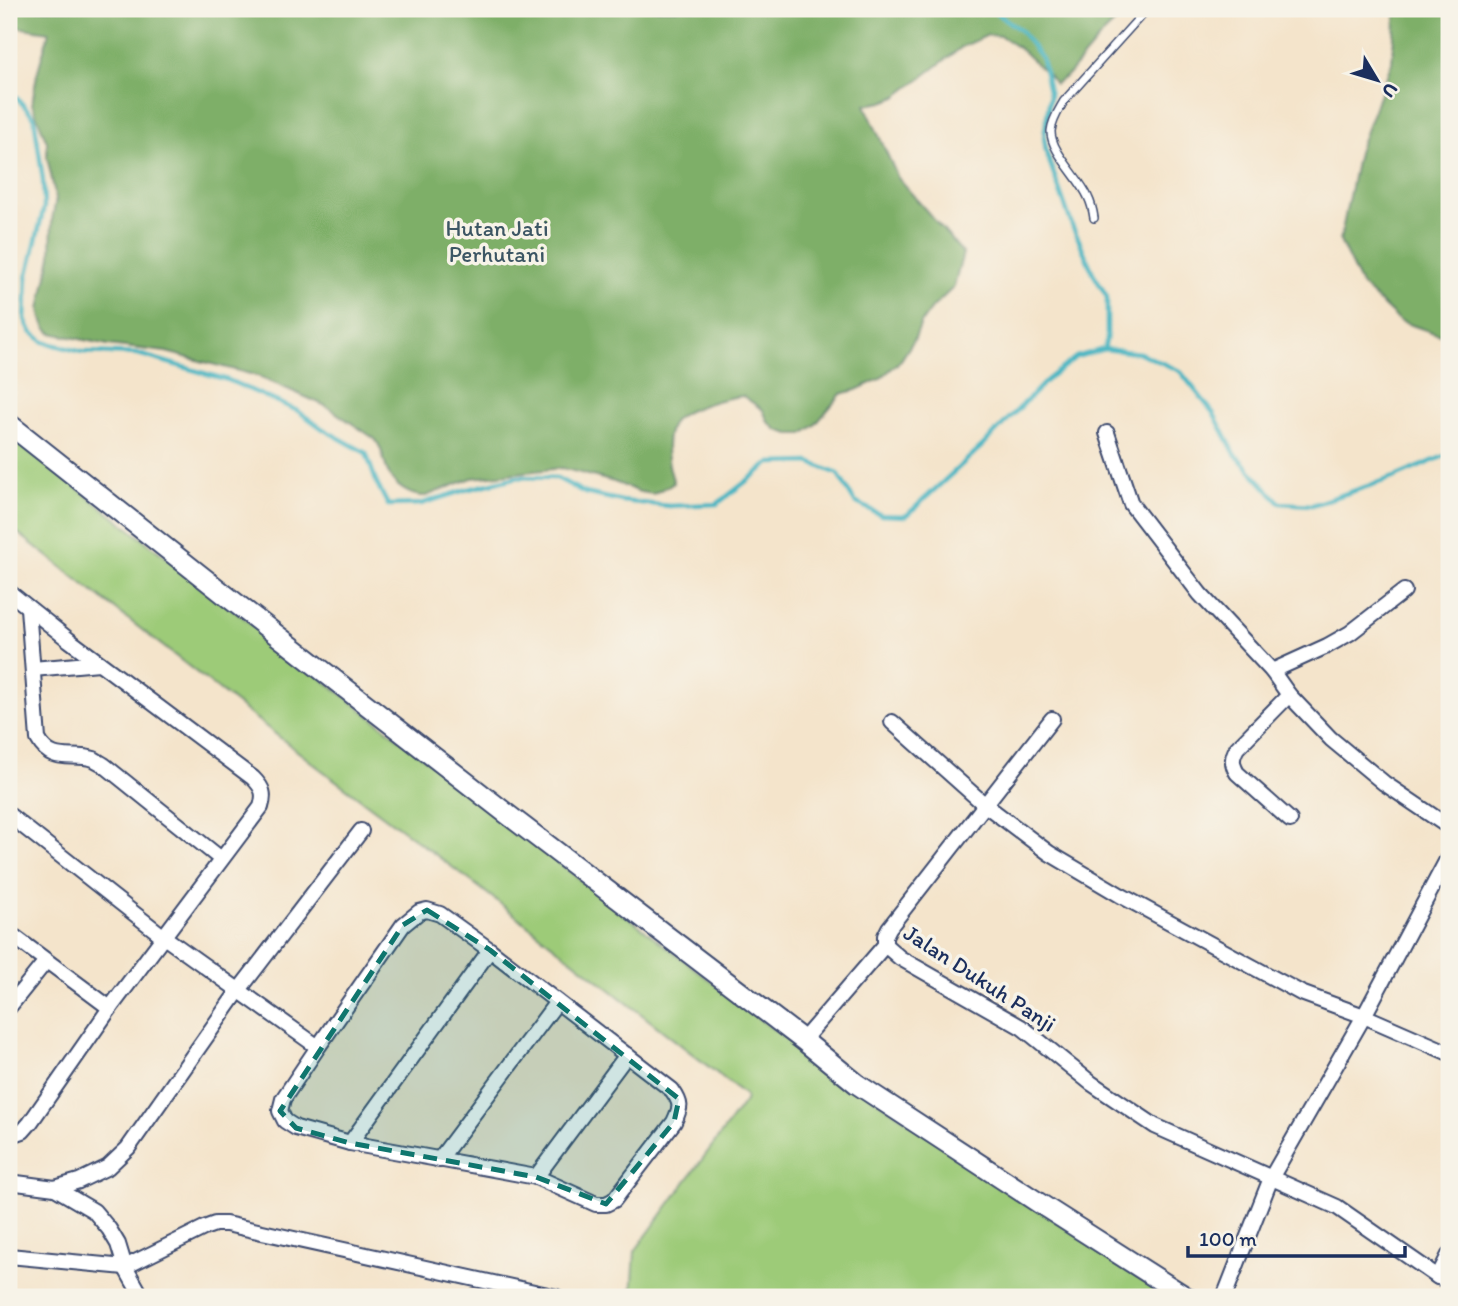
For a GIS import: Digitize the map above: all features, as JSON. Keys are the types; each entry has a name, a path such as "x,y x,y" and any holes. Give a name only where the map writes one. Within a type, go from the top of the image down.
{"main road":[{"path":"9,424 857,1084 1185,1297"}],"street":[{"path":"1107,433 1131,503 1200,594 1331,739 1384,783 1449,827"},
{"path":"1272,671 1350,633 1404,591"},
{"path":"9,592 261,785 264,795 261,807 110,1008 30,1123 23,1131 9,1136"},
{"path":"28,608 38,739 43,748 62,757 93,759 104,765 221,859"},
{"path":"33,669 99,663"},
{"path":"1289,695 1237,748 1232,765 1290,820"},
{"name":"Jalan Dukuh Panji","path":"1052,719 889,928 885,945 900,958 1023,1028 1091,1083 1156,1126 1337,1207 1444,1279"},
{"path":"892,722 984,804 1048,853 1301,993 1364,1016 1449,1053"},
{"path":"9,815 164,937 318,1047"},
{"path":"9,1182 55,1188 79,1181 108,1167 128,1148 239,990 361,831"},
{"path":"1224,1297 1270,1178 1364,1016 1449,856"},
{"path":"427,910 440,914 490,950 673,1090 679,1099 680,1108 674,1122 614,1200 606,1204 596,1204 536,1177 350,1143 296,1128 285,1121 280,1111 283,1099 403,925 419,912 427,910"},
{"path":"9,936 16,938 110,1008"},
{"path":"803,1040 885,945"},
{"path":"350,1143 490,950"},
{"path":"9,1001 46,961"},
{"path":"439,1160 557,1002"},
{"path":"536,1177 627,1055"},
{"path":"55,1188 93,1211 109,1228 118,1244 125,1267 142,1297"},
{"path":"9,1256 125,1267 204,1228 226,1224 557,1297"},
{"path":"1444,1279 1449,1255"}],"lane":[{"path":"1094,218 1089,198 1057,149 1051,129 1055,116 1065,101 1147,9"}],"highlighted area":[{"path":"427,910 490,950 679,1099 674,1122 606,1204 536,1177 350,1143 296,1128 280,1111 403,925"}],"green space":[{"name":"Hutan Jati Perhutani","path":"9,9 1129,9 1102,35 1067,76 1055,84 1023,51 1001,36 988,35 962,47 896,97 865,105 898,178 963,253 954,287 921,323 901,360 880,379 841,394 815,425 803,434 777,430 768,422 763,410 743,396 736,397 684,413 672,424 667,446 674,483 653,494 562,468 472,478 426,496 409,493 399,486 388,472 375,439 326,406 258,376 166,352 108,345 51,333 46,328 40,309 51,256 52,220 56,199 47,157 47,142 32,104 49,32 9,26"},
{"path":"1396,9 1449,9 1449,338 1400,321 1361,285 1340,241 1358,152 1392,62"},
{"path":"9,435 762,1021 1169,1297 632,1297 635,1251 746,1096 9,526"}],"waterway":[{"path":"991,9 1020,30 1042,59 1050,96 1044,137 1046,152 1073,228 1107,297 1107,336 1104,349"},
{"path":"9,95 17,98 34,117 43,181 44,207 27,278 25,319 31,332 44,342 82,352 138,354 228,380 298,411 323,429 366,453 388,505 421,504 518,477 557,478 585,493 622,501 669,506 717,504 770,463 809,462 838,474 855,502 881,515 906,516 982,446 1047,380 1076,357 1104,349 1140,353 1180,371 1214,414 1235,454 1280,503 1312,505 1395,477 1449,454"}]}
